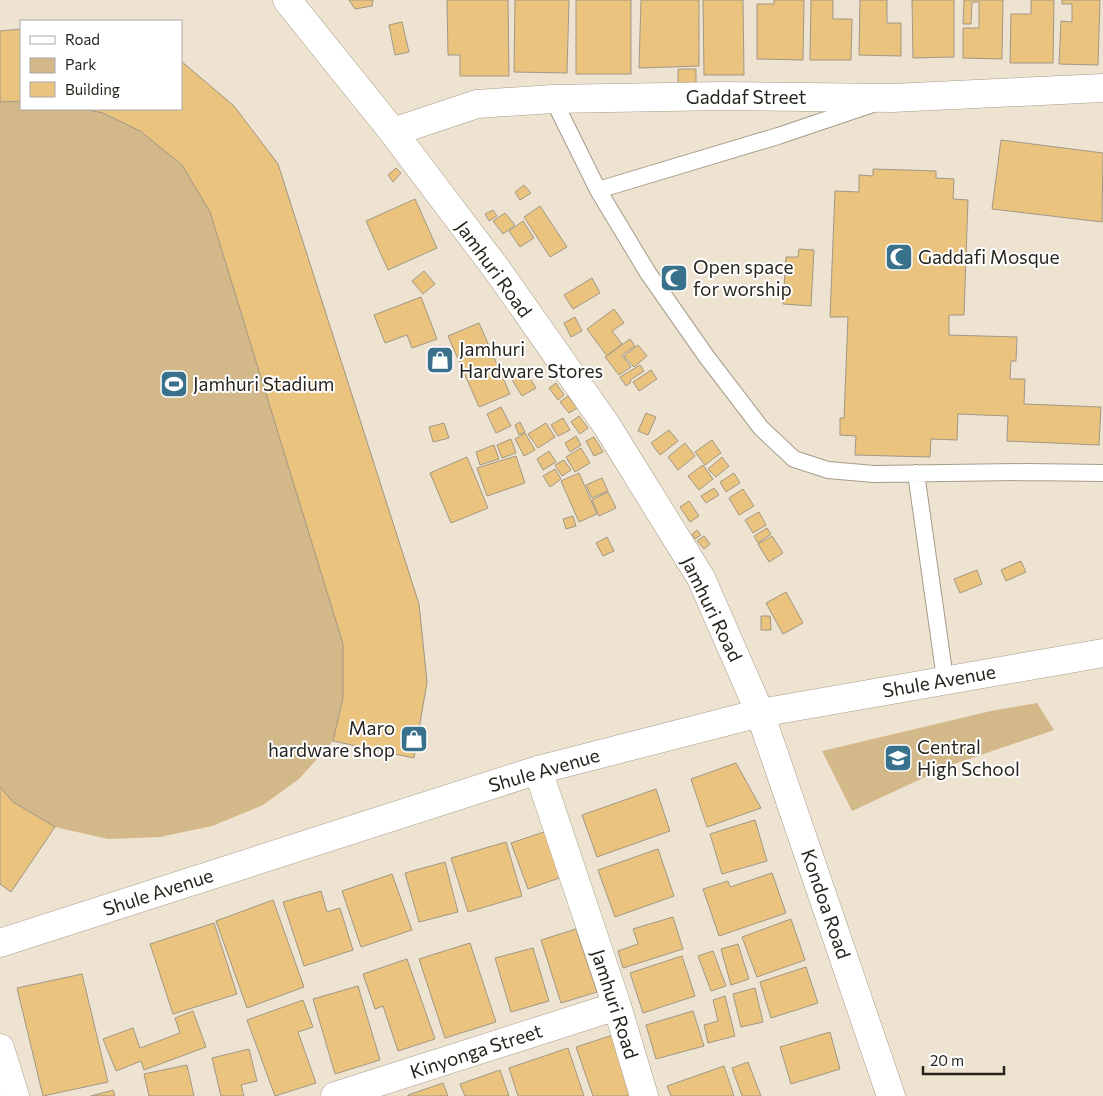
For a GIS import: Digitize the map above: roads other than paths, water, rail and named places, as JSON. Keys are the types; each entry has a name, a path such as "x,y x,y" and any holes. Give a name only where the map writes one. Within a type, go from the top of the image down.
{"street":[{"name":"Jamhuri Road","path":"287,0 393,132 498,271 607,426 701,578 760,713"},
{"name":"Gaddaf Street","path":"393,132 477,104 553,99 724,96 892,98 1103,88"},
{"name":"Shule Avenue","path":"0,943 538,770 760,713 945,679 1103,653"},
{"name":"Kondoa Road","path":"760,713 891,1096"},
{"name":"Jamhuri Road","path":"538,770 617,1006 644,1096"},
{"name":"Kinyonga Street","path":"335,1096 617,1006"},
{"path":"0,1048 15,1096"}],"lane":[{"path":"598,190 778,136 892,98"},
{"path":"553,99 598,190 648,273 706,356 761,428 794,459 828,470 874,474 1103,473"},
{"path":"916,473 945,679"}],"place":[{"name":"Gaddafi Mosque","path":"899,257"},
{"name":"Open space for worship","path":"674,278"},
{"name":"Jamhuri Hardware Stores","path":"440,360"},
{"name":"Jamhuri Stadium","path":"174,384"},
{"name":"Maro hardware shop","path":"414,739"},
{"name":"Central High School","path":"898,758"}]}
